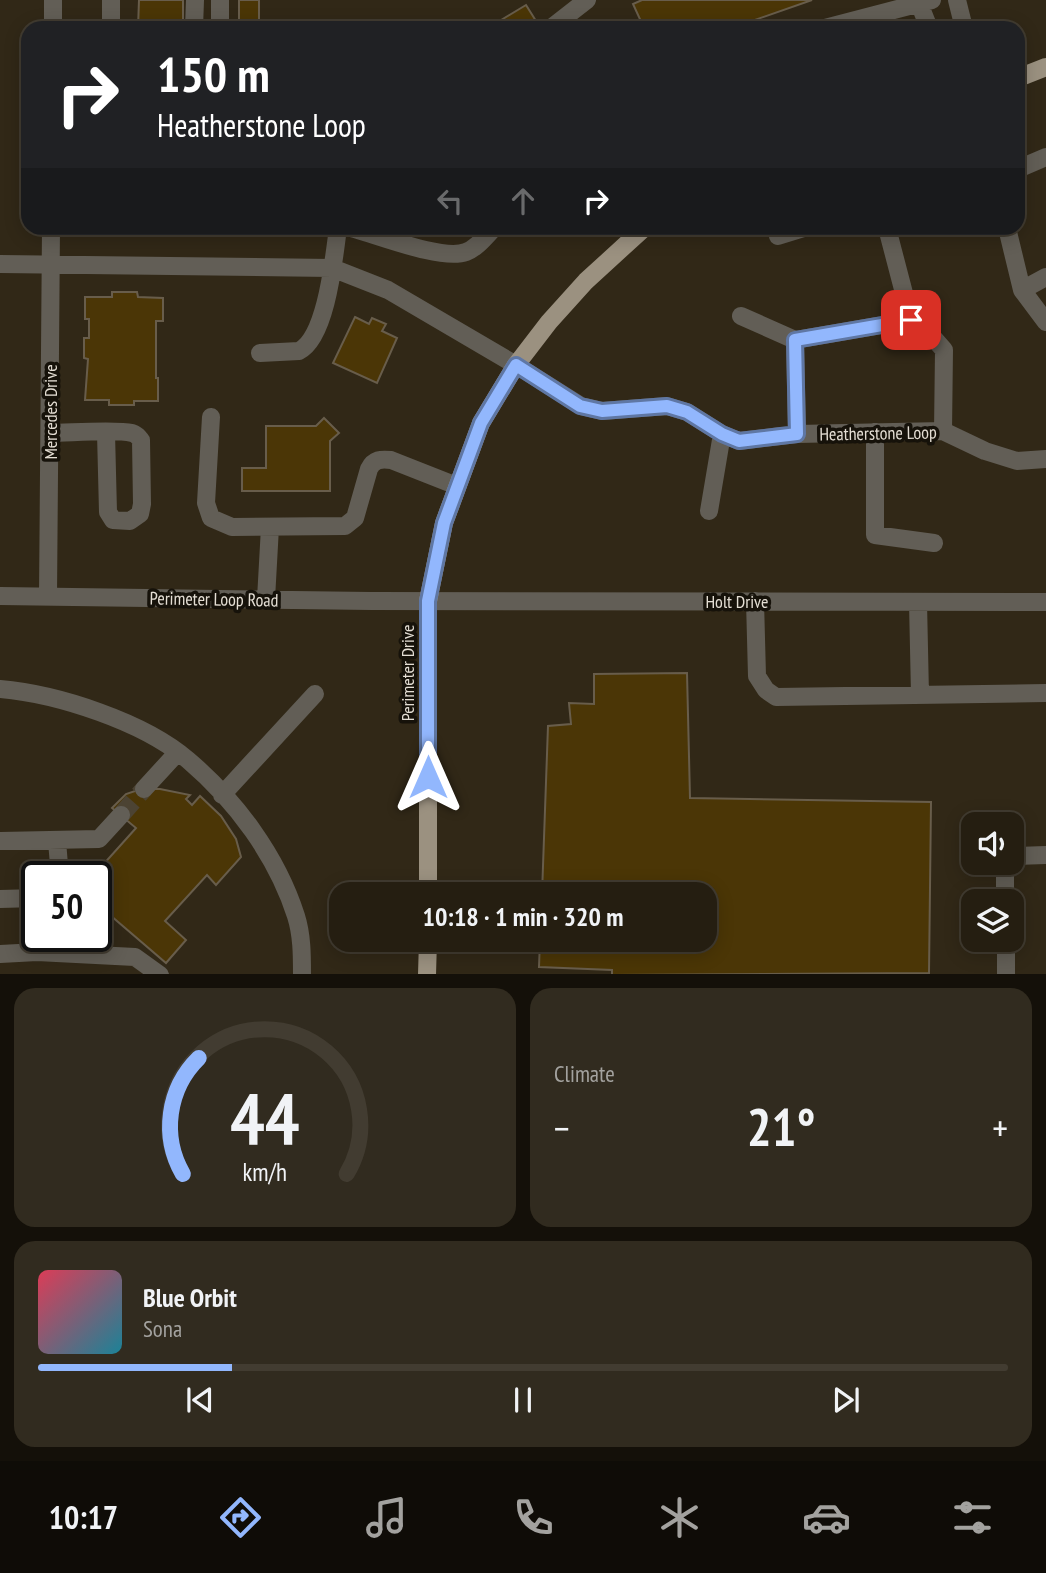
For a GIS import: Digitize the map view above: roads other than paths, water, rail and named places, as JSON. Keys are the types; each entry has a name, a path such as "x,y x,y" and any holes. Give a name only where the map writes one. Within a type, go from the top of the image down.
{"main road":[{"path":"1025,75 1046,67"},
{"name":"Perimeter Drive","path":"428,882 428,601 444,523 481,423 516,365 549,322 586,281 636,235"},
{"path":"428,952 428,974"}],"street":[{"path":"52,21 53,0"},
{"path":"111,0 111,21"},
{"path":"194,21 195,0"},
{"path":"220,0 220,21"},
{"path":"560,21 587,0"},
{"path":"957,0 962,21"},
{"path":"852,21 926,2 928,21"},
{"path":"1025,166 1046,157"},
{"name":"Mercedes Drive","path":"48,597 51,235"},
{"path":"260,353 304,349 317,327 332,268 337,235"},
{"path":"376,235 454,256 470,251 487,235"},
{"path":"889,235 911,320 930,334 944,350 943,431"},
{"path":"1009,235 1021,290 1046,323"},
{"path":"0,264 332,268"},
{"name":"Heatherstone Loop","path":"332,268 388,290 580,406 602,411 667,406 687,412 722,434 739,441 797,434 943,431 985,451 1017,461 1046,459"},
{"path":"1021,290 1046,277"},
{"path":"741,316 795,340 911,320"},
{"path":"795,340 797,434"},
{"path":"211,417 206,503 209,513 219,522 232,527 345,526 352,522 369,469 381,459 391,460 457,485"},
{"path":"875,432 875,535 934,543"},
{"path":"50,433 106,433 133,433 141,440 142,504 140,514 130,521 113,520 108,512 106,433"},
{"path":"709,511 722,434"},
{"path":"266,599 270,527"},
{"name":"Perimeter Loop Road","path":"0,596 428,601"},
{"name":"Holt Drive","path":"428,601 1046,602"},
{"path":"755,601 757,676 766,690 776,697 1046,693"},
{"path":"918,602 919,695"},
{"path":"0,689 66,702 115,719 144,732 187,759 251,826 280,877 297,917 302,974"},
{"path":"222,794 315,694"},
{"path":"144,789 177,753"},
{"path":"0,841 99,839 121,815"},
{"path":"57,841 59,861"},
{"path":"1024,856 1046,855"},
{"path":"0,899 21,898"},
{"path":"0,954 37,952 135,957 159,974"},
{"path":"1006,952 1006,974"}],"tunnel":[{"path":"121,815 144,789"}]}
